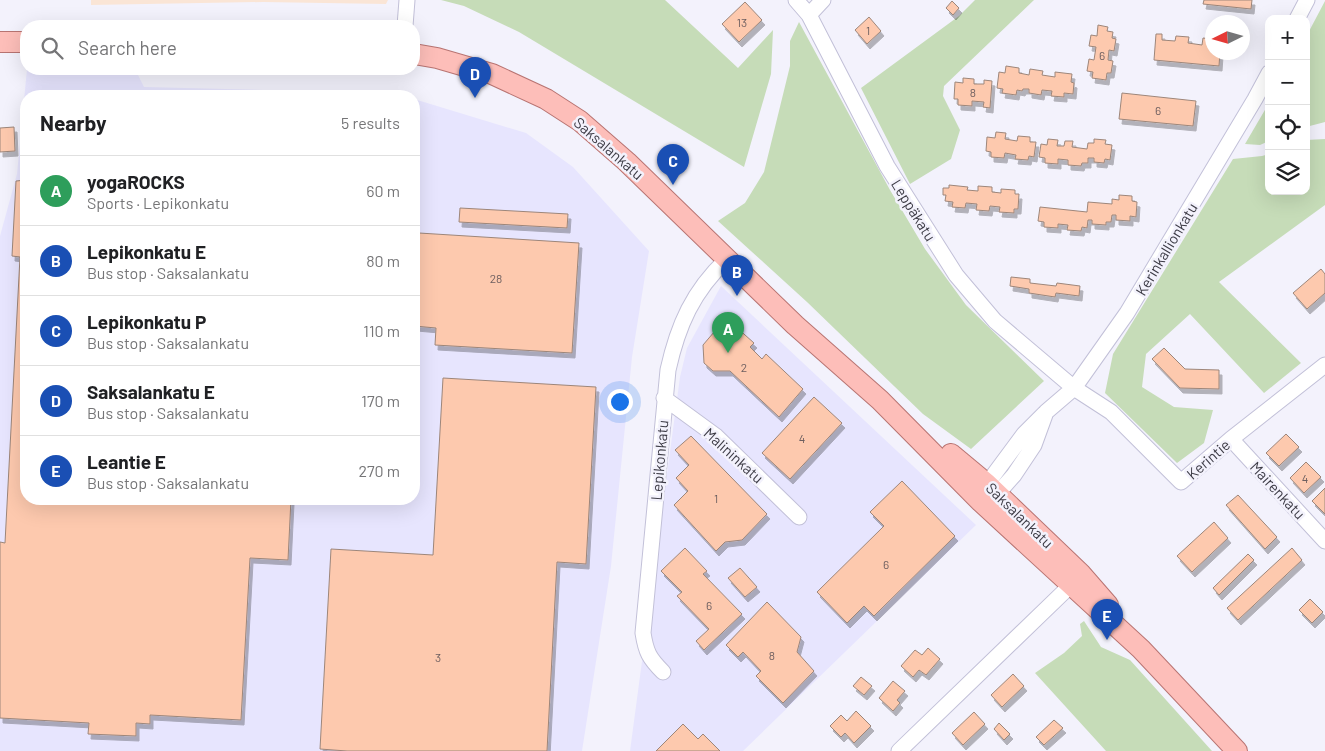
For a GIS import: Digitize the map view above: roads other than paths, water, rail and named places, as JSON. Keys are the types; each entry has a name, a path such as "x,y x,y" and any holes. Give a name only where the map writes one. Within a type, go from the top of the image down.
{"main road":[{"path":"0,42 20,42"},
{"name":"Saksalankatu","path":"420,55 492,74 546,99 580,122 627,162 795,325 880,400 924,432 1098,592 1141,649"},
{"name":"Saksalankatu","path":"989,493 1071,585 1141,649 1236,751"}],"street":[{"path":"405,20 407,0"},
{"name":"Leppäkatu","path":"796,0 809,15 887,166 956,275 995,321 1074,388"},
{"path":"809,15 823,0"},
{"path":"1299,15 1307,0"},
{"name":"Kerinkallionkatu","path":"989,493 1014,475 1034,445 1046,412 1074,388 1127,313 1265,81"},
{"name":"Lepikonkatu","path":"662,672 650,660 643,633 668,370 674,344 685,315 710,275 727,259"},
{"name":"Kerintie","path":"1074,388 1111,412 1181,482 1231,439 1325,365"},
{"name":"Malininkatu","path":"664,398 716,436 799,517"},
{"name":"Mairenkatu","path":"1231,439 1325,541"},
{"path":"899,751 1071,585"}],"place":[{"name":"Saksalankatu E","path":"475,98"},
{"name":"Lepikonkatu P","path":"673,185"},
{"name":"Lepikonkatu E","path":"737,296"},
{"name":"yogaROCKS","path":"728,353"},
{"name":"Leantie E","path":"1107,640"}]}
